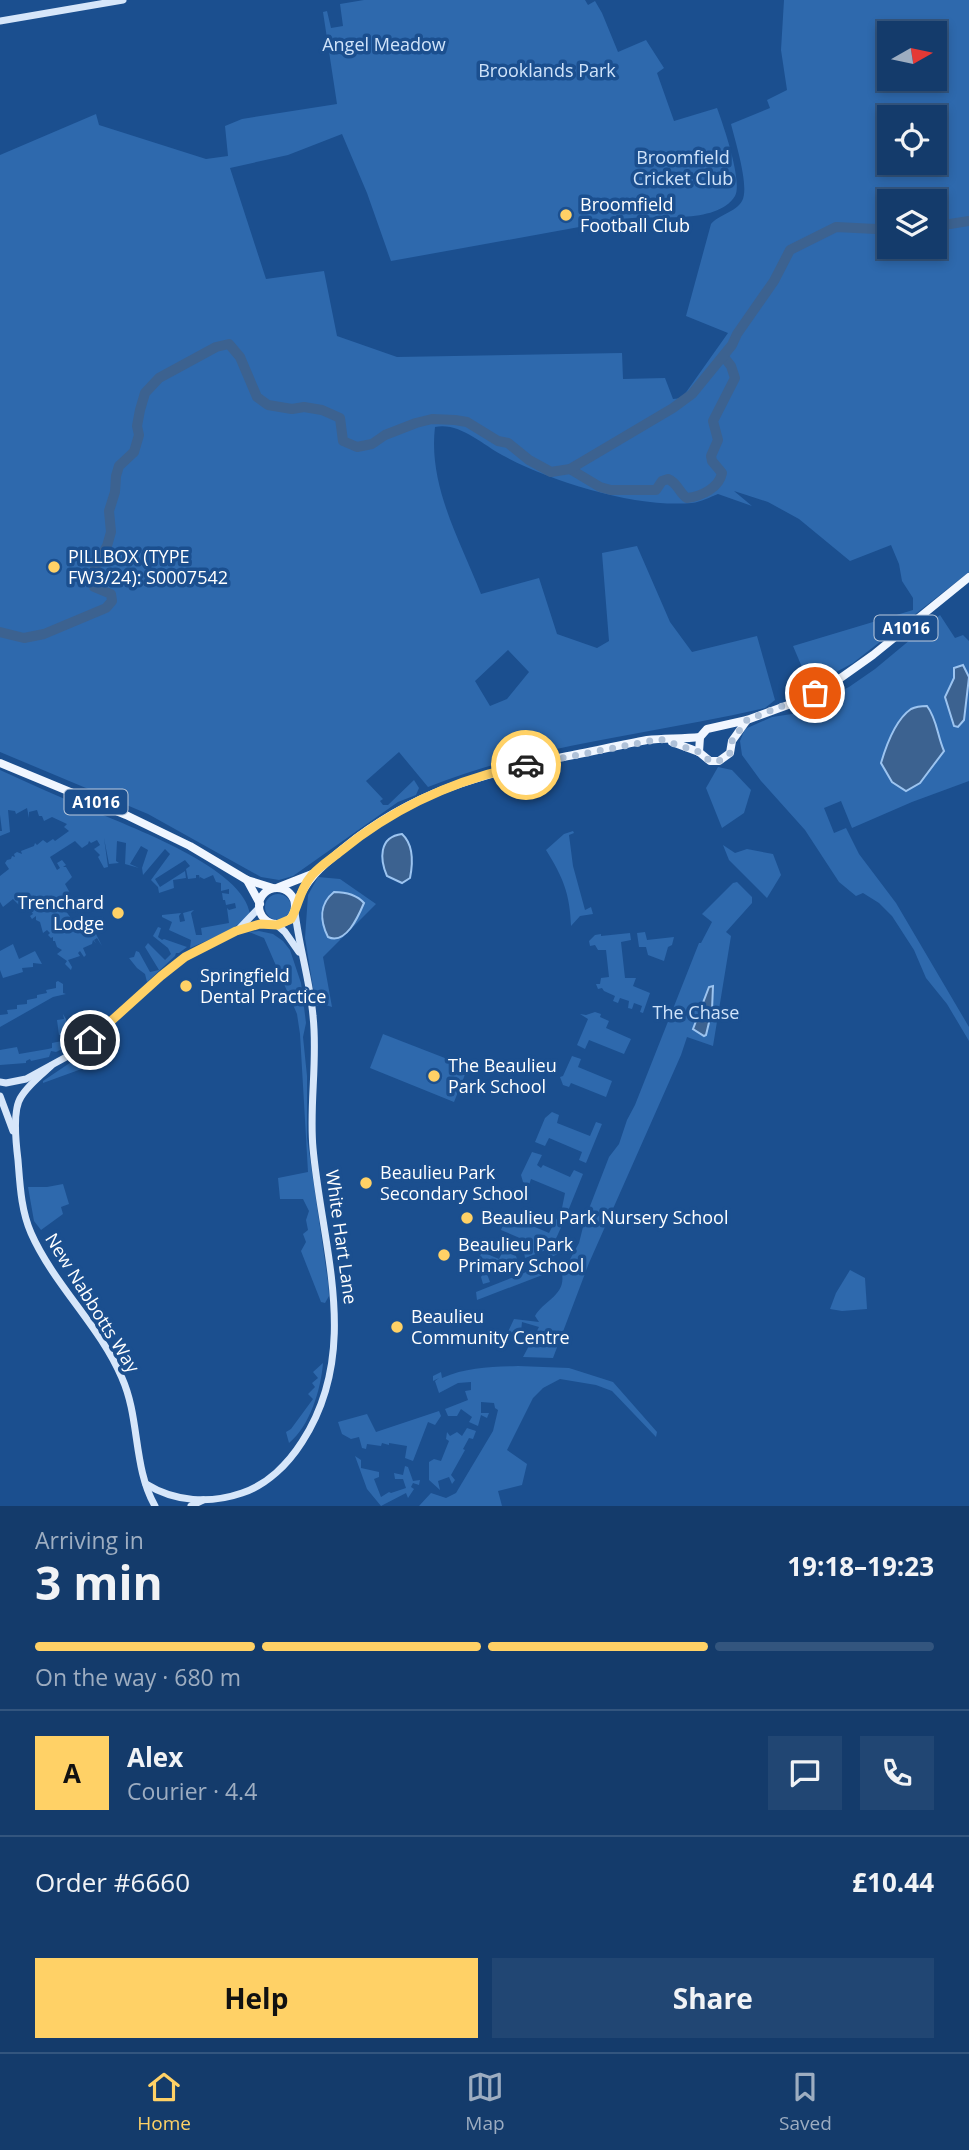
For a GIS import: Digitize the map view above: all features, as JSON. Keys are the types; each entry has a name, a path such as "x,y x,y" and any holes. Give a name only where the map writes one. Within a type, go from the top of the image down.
{"main road":[{"name":"A1016","path":"274,924 291,919 301,889 313,873 378,822 416,800 442,789 516,767 641,741 700,737 707,729 747,720 799,701 873,656 969,577"},
{"name":"A1016","path":"667,740 699,752 705,759 719,761 730,753 732,741 747,720"},
{"path":"718,727 727,732 732,741"},
{"path":"699,752 700,737"},
{"name":"A1016","path":"0,763 126,815 190,845 247,880 276,888 313,873"},
{"path":"247,880 263,918 274,924"},
{"path":"259,906 262,896 276,888 292,897 295,909"}],"street":[{"path":"0,21 123,0"},
{"path":"236,931 259,906"},
{"name":"White Hart Lane","path":"169,1495 204,1500 226,1498 246,1492 281,1468 305,1437 328,1379 336,1319 312,1147 313,1016 295,909"},
{"path":"51,1066 20,1098 10,1104 2,1098 2,1087 6,1083 26,1079 90,1040 185,957 236,931 260,924 274,924"},
{"name":"White Hart Lane","path":"274,924 285,932 301,955"},
{"path":"6,1083 20,1087 20,1098"},
{"name":"New Nabbotts Way","path":"2,1098 16,1138"},
{"name":"New Nabbotts Way","path":"20,1098 16,1138 20,1188 28,1224 51,1267 120,1373 134,1412 146,1484 156,1506"},
{"path":"146,1484 169,1495"},
{"path":"156,1506 162,1497 169,1495"},
{"path":"179,1498 183,1506"},
{"name":"White Hart Lane","path":"191,1506 204,1500"}],"green space":[{"path":"364,0 585,0 588,5 595,1 618,52 646,40 664,68 657,73 674,121 717,108 734,166 737,189 735,196 726,205 714,212 684,217 623,219 391,261 342,134 288,155 230,168 266,279 324,271 337,336 397,357 622,353 623,379 665,378 673,399 682,398 728,333 686,316 711,224 739,205 744,194 741,164 731,124 770,108 767,100 787,90 781,50 784,0 969,0 969,572 853,663 810,686 793,646 913,610 913,598 902,581 891,545 850,561 799,519 768,502 734,491 752,506 718,494 692,503 620,497 545,475 502,455 461,431 444,426 435,427 434,449 441,492 481,594 539,578 557,634 597,648 609,641 602,553 637,546 670,622 692,652 757,636 775,700 765,708 510,760 428,787 399,752 366,781 383,799 380,801 383,805 388,805 414,780 419,788 416,795 398,802 293,876 279,880 261,877 148,814 0,752 0,155 96,114 99,125 206,159 228,156 225,126 242,119 337,104 323,12 327,11 331,28 343,26 340,4","holes":["508,650 529,672 507,699 490,706 475,681"]},
{"path":"940,615 955,638 963,635 969,641 969,781 852,828 841,801 824,808 834,833 846,828 859,854 896,903 969,1027 969,1041 947,1004 926,978 914,950 892,916 879,903 863,893 856,896 839,882 805,830 761,781 742,755 740,741 745,729 772,717 792,714 849,687"},
{"path":"718,767 732,770 751,790 744,813 722,828 706,788"},
{"path":"0,770 156,838 207,865 229,881 243,898 250,915 231,930 190,948 191,940 169,930 172,922 162,915 181,913 180,922 185,921 183,913 194,910 191,913 196,935 202,935 201,928 229,923 227,908 236,908 235,903 226,905 222,893 229,894 229,889 221,891 221,883 216,882 213,875 200,879 199,875 196,875 196,878 188,879 186,869 190,866 185,860 155,879 160,887 185,871 186,878 173,880 174,888 159,893 158,887 151,880 170,854 165,849 143,875 142,868 148,850 141,846 130,864 139,868 125,864 126,843 117,841 116,861 119,863 109,864 104,838 108,867 104,868 98,857 100,855 94,849 100,845 97,840 91,843 89,841 82,848 75,841 50,857 57,870 60,868 57,863 62,860 66,865 63,867 66,867 72,877 65,884 70,893 59,902 71,918 69,920 74,929 88,918 91,924 102,917 105,921 93,928 102,946 97,938 94,940 96,943 93,940 92,944 83,948 86,955 84,957 80,951 80,956 68,960 71,970 65,964 67,961 57,954 62,950 57,947 53,937 48,935 50,933 47,930 43,933 40,922 36,920 36,916 32,919 30,916 33,914 27,906 22,908 13,899 3,907 0,902 0,876 9,869 5,863 7,860 15,857 17,852 22,854 21,851 34,846 35,843 37,845 43,840 47,843 53,839 55,841 69,831 64,827 67,824 52,817 44,821 37,810 29,812 29,818 27,808 16,814 15,811 8,810 10,832 0,836"},
{"path":"574,833 569,835 573,866 585,910 591,907 593,914 580,916 571,926 564,886 546,850 564,834"},
{"path":"723,845 735,853 747,849 773,854 781,875 767,898 729,860"},
{"path":"318,877 340,879 376,904 323,957 332,1007 316,1006 305,938 308,895"},
{"name":"The Chase","path":"737,882 752,897 752,903 726,932 731,936 713,1046 687,1037 589,1263 553,1358 523,1357 539,1327 522,1322 521,1332 517,1331 513,1339 507,1334 514,1319 539,1322 535,1316 561,1287 562,1274 579,1243 585,1219 609,1157 619,1144 699,943 712,922 702,914"},
{"path":"278,894 287,898 291,907 287,916 278,920 269,916 265,907 269,898"},
{"path":"158,927 161,928 158,937 162,940 187,947 176,953 175,956 147,982 145,974 129,958 134,957 136,951 139,952 150,972 159,970 145,947 148,943 165,960 171,954 168,948 153,936"},
{"path":"249,932 273,934 283,941 290,950 301,983 306,1023 303,1037 307,1076 307,1138 328,1282 329,1296 325,1303 321,1302 301,1251 306,1242 303,1234 308,1230 306,1220 309,1211 303,1199 280,1199 278,1178 308,1172 300,1034 297,1014 264,938"},
{"path":"645,932 647,940 674,937 664,961 648,955 646,947 639,947 637,933"},
{"path":"630,933 631,940 621,942 625,978 636,978 633,986 650,993 643,1013 640,1012 642,1006 634,1003 632,1009 628,1008 629,1001 620,998 618,1003 613,1001 615,996 602,988 598,989 596,984 600,984 601,978 609,977 606,950 598,950 595,945 590,946 589,941 595,935"},
{"path":"13,944 19,959 35,951 42,964 33,963 33,967 22,968 23,972 3,978 0,951"},
{"path":"58,981 63,984 63,993 66,994 53,997 0,1027 0,1015 8,1014 7,1010 17,1009 17,1005 27,1004 27,1000 56,988"},
{"path":"595,1012 609,1021 606,1028 631,1039 624,1054 589,1040 585,1049 577,1045 588,1019 580,1014"},
{"path":"63,1014 66,1019 69,1046 56,1052 51,1051 49,1057 30,1059 26,1063 0,1065 0,1050 17,1047 19,1054 52,1048 52,1043 67,1040 67,1034 59,1035 57,1020 64,1019"},
{"path":"383,1034 468,1067 454,1102 370,1068"},
{"path":"89,1050 98,1063 43,1083 43,1081"},
{"path":"572,1056 581,1059 578,1067 612,1081 606,1097 571,1083 569,1087 563,1085 560,1077 563,1076"},
{"path":"552,1112 559,1115 557,1123 590,1136 596,1122 602,1124 586,1163 579,1160 582,1152 549,1138 545,1146 535,1142 545,1118"},
{"path":"532,1152 542,1155 537,1165 541,1168 543,1165 570,1177 574,1170 583,1174 568,1211 562,1208 565,1193 531,1179 529,1185 523,1182 521,1175"},
{"path":"63,1184 69,1204 61,1207 63,1214 41,1230 34,1221 28,1187"},
{"path":"510,1214 549,1233 556,1219 563,1223 554,1243 555,1249 561,1252 550,1258 546,1250 525,1258 524,1252 529,1242 501,1230 505,1219 502,1217"},
{"path":"503,1251 516,1256 518,1262 487,1274 490,1282 483,1284 481,1277 489,1265 478,1260 482,1252 499,1259"},
{"path":"557,1262 558,1269 477,1300 476,1292"},
{"path":"850,1270 865,1278 867,1309 830,1309 836,1293"},
{"path":"323,1363 313,1406 303,1427 289,1443 286,1432 313,1399 308,1394 315,1387 312,1383 318,1378 313,1372"},
{"path":"489,1367 569,1368 613,1382 657,1432 656,1437 612,1391 596,1385 560,1379 543,1388 533,1398 507,1450 527,1464 522,1485 498,1491 502,1506 419,1506 431,1493 446,1498 456,1493 493,1431 498,1410 494,1403 481,1402 481,1413 489,1413 487,1418 481,1415 478,1426 469,1422 472,1417 461,1409 457,1416 448,1416 445,1409 468,1400 465,1391 471,1390 471,1382 458,1383 439,1393 435,1381 439,1378 433,1381 433,1376 441,1372 442,1378"},
{"path":"439,1411 441,1416 435,1425 428,1422 413,1461 405,1458 407,1446 382,1443 381,1446 367,1444 366,1449 362,1448 359,1437 351,1439 342,1434 338,1422 367,1414 376,1432"},
{"path":"467,1428 476,1431 473,1439 469,1438 451,1475 455,1480 452,1484 449,1477 438,1481 440,1490 429,1480 429,1462 434,1459 441,1461 449,1441 446,1439 447,1432 450,1436 457,1432 462,1436"},
{"path":"355,1456 361,1460 361,1468 379,1472 379,1477 374,1479 381,1497 406,1488 403,1479 395,1479 394,1473 403,1475 405,1466 408,1467 413,1481 420,1480 419,1485 413,1483 411,1487 414,1489 408,1498 406,1493 381,1506 367,1489"}],"shaded area":[{"path":"963,665 969,677 964,720 958,727 954,726 945,697 954,678 954,668"},
{"path":"927,706 944,751 920,783 906,791 892,782 881,763 888,741 900,720 911,709"},
{"path":"402,834 409,843 412,860 410,878 402,883 387,876 382,856 385,844 394,836"},
{"path":"334,892 350,894 364,903 346,933 334,938 328,937 322,913 323,907"},
{"path":"713,986 712,1010 704,1036 693,1029 709,987"}],"waterway":[{"path":"947,224 969,221"},
{"path":"0,632 24,638 44,634 106,608 112,601 111,594 94,587 95,568 111,532 109,511 119,466 134,452 139,435 137,426 145,393 159,378 216,347 229,344 240,357 257,397 268,405 322,410 340,418 343,441 357,447 372,444 385,435 416,423 432,419 455,420 467,422 498,441 508,443 529,460 551,472 570,469 692,394 732,345 774,281 790,250 836,227 877,229"},
{"path":"570,469 600,487 611,490 656,490 662,481 668,479 687,498 709,490 717,483 722,473 711,456 718,440 713,421 735,378 724,357"}],"way so far":[{"path":"526,765 660,739 699,752 705,759 716,762 730,753 732,741 747,720 815,693"}],"place":[{"name":"Broomfield Football Club","path":"566,215"},
{"name":"PILLBOX (TYPE FW3/24): S0007542","path":"54,567"},
{"name":"Trenchard Lodge","path":"118,913"},
{"name":"Springfield Dental Practice","path":"186,986"},
{"name":"The Beaulieu Park School","path":"434,1076"},
{"name":"Beaulieu Park Secondary School","path":"366,1183"},
{"name":"Beaulieu Park Nursery School","path":"467,1218"},
{"name":"Beaulieu Park Primary School","path":"444,1255"},
{"name":"Beaulieu Community Centre","path":"397,1327"}],"route":[{"path":"90,1040 185,957 236,931 260,924 277,925 291,919 301,889 313,873 378,822 416,800 442,789 526,765"}],"park label":[{"name":"Angel Meadow","path":"384,45"},
{"name":"Brooklands Park","path":"547,71"},
{"name":"Broomfield Cricket Club","path":"683,168"}]}
